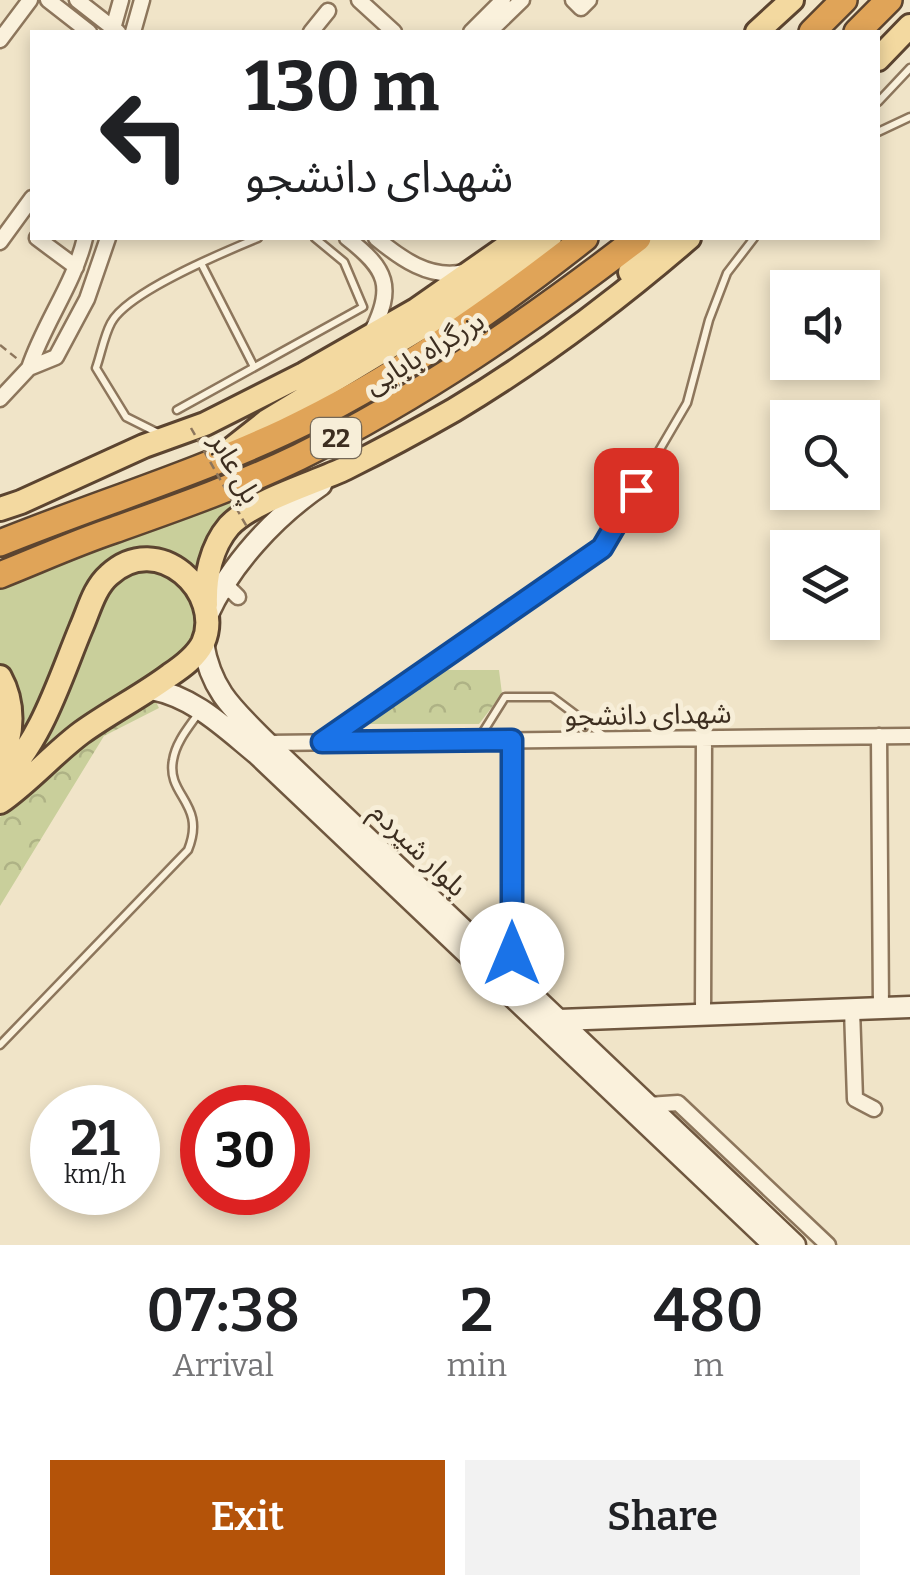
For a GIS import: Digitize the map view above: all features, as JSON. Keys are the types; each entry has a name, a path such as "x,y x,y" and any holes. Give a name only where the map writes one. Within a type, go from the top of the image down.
{"highway":[{"path":"814,30 844,0"},
{"path":"859,30 889,0"},
{"name":"بزرگراه بابایی","path":"0,543 283,432 402,366 523,286 582,240"},
{"name":"بزرگراه بابایی","path":"0,576 111,531 176,510 352,430 473,360 635,240"}],"main road":[{"path":"759,30 792,0"},
{"path":"880,57 910,26"},
{"path":"0,508 205,424 368,340 516,240"},
{"path":"223,457 267,421 465,302 547,240"},
{"path":"594,312 660,240"},
{"path":"1,797 97,721 157,690 188,662 203,643 208,564 238,518 343,469 455,409 594,312 686,240"},
{"path":"206,618 228,594 259,540 301,498 343,469"},
{"path":"1,797 39,727 95,596 112,572 126,563 142,560 177,566 194,585 206,618"},
{"name":"بلوار شیردم","path":"203,643 215,704"},
{"path":"0,678 11,716 0,760"},
{"name":"بلوار شیردم","path":"157,690 215,704 554,1025 774,1245"},
{"path":"554,1025 910,1007"},
{"name":"بلوار شیردم","path":"554,1025 648,1105 795,1245"}],"street":[{"path":"0,40 30,0"},
{"path":"48,0 87,30"},
{"path":"77,0 113,30"},
{"path":"114,30 120,0"},
{"path":"134,30 142,0"},
{"path":"359,0 392,30"},
{"path":"474,30 501,8 522,0"},
{"path":"573,0 582,8 589,0"},
{"path":"313,30 328,11"},
{"path":"0,242 30,201"},
{"path":"16,221 30,232"},
{"path":"42,240 79,261 102,261"},
{"path":"0,399 29,368 85,240"},
{"path":"29,368 56,357 87,299 107,240"},
{"path":"350,240 382,270 384,307 368,340"},
{"path":"372,258 381,242 412,264 433,272 453,275 474,270"},
{"path":"879,736 881,1008"},
{"name":"شهدای دانشجو","path":"262,748 322,742 910,736"},
{"path":"703,1015 704,738"},
{"path":"512,740 512,954"},
{"path":"852,1009 855,1100 874,1109"},
{"path":"648,1105 678,1103 828,1245"}],"lane":[{"path":"880,100 910,68"},
{"path":"880,131 910,117"},
{"path":"168,436 126,418 96,368 112,320 141,295 254,240"},
{"path":"176,410 362,308 344,262 317,240"},
{"path":"322,742 602,548 687,402 709,320 727,273 752,240"},
{"path":"201,264 254,368"},
{"path":"477,741 505,698 520,697 552,697 610,739"},
{"path":"0,1045 188,850 194,825 191,808 172,771 178,743 215,704"}],"path":[{"path":"0,345 29,368"},
{"name":"پل عابر","path":"191,428 247,528"}],"green space":[{"path":"252,496 231,512 200,578 128,556 26,738 0,770 7,675 0,665 0,587 142,532"},
{"path":"154,565 192,590 199,626 193,650 4,786 112,579"},
{"path":"429,670 499,670 502,694 479,724 357,724"},
{"path":"154,698 159,708 104,736 0,906 0,817 94,731"}],"route":[{"path":"512,954 512,740 322,742 602,548 636,490"}]}
